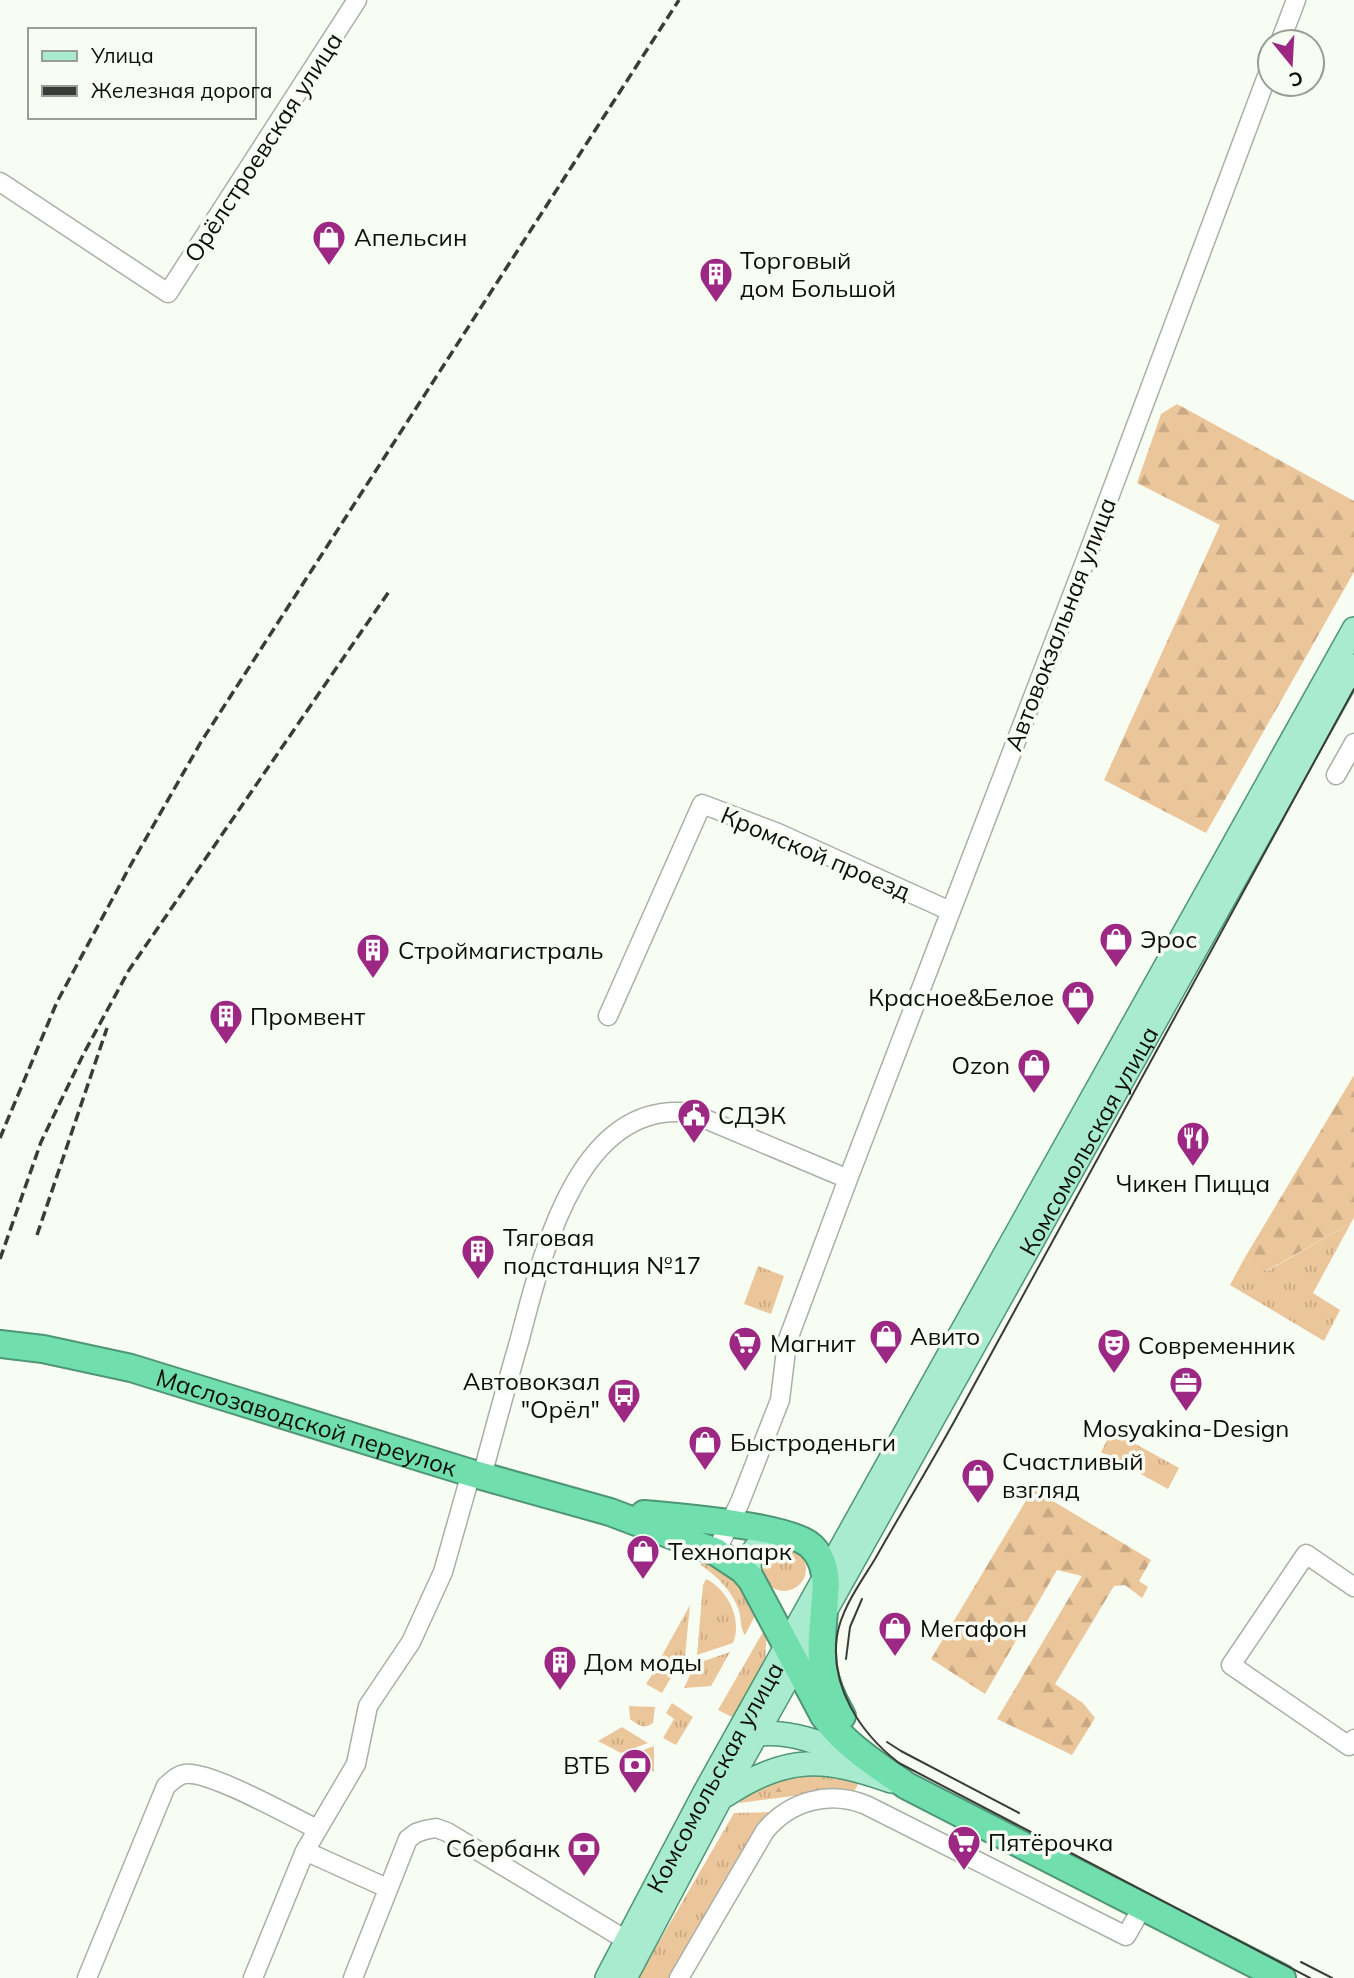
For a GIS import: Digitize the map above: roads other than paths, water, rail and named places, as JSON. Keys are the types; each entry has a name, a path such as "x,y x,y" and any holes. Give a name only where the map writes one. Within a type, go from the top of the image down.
{"highway":[{"name":"Маслозаводской переулок","path":"0,1344 66,1353 131,1368 476,1474 610,1512 716,1552 743,1570 757,1589"},
{"name":"Маслозаводской переулок","path":"610,1512 675,1517 793,1536"},
{"path":"793,1536 817,1553 825,1577"},
{"name":"Комсомольская улица","path":"812,1617 826,1594 825,1577"},
{"path":"757,1589 791,1656 834,1730 858,1752 907,1786 1282,1978"},
{"path":"812,1617 824,1672 836,1705 859,1740 907,1786"}],"main road":[{"name":"Комсомольская улица","path":"825,1577 1354,629"},
{"name":"Комсомольская улица","path":"625,1978 757,1734 791,1656 812,1617 1354,666"},
{"path":"812,1617 785,1614 757,1589 748,1568 752,1552 760,1544 793,1536 822,1539 834,1536 856,1521"},
{"name":"Комсомольская улица","path":"607,1978 735,1740 791,1656"},
{"path":"735,1740 757,1734 791,1735 838,1751 907,1786"},
{"path":"720,1799 764,1772 792,1765 849,1767 907,1786"}],"street":[{"name":"Орёлстроевская улица","path":"0,182 168,293 357,0"},
{"path":"1285,28 1296,0"},
{"name":"Автовокзальная улица","path":"716,1552 730,1525 780,1400 787,1342 1259,98"},
{"path":"1336,775 1354,743"},
{"name":"Кромской проезд","path":"608,1016 702,804 778,833 950,911"},
{"path":"253,1978 305,1851 356,1764 368,1706 411,1642 443,1572 538,1271 554,1230 583,1170 595,1153 639,1118 672,1111 691,1113 848,1179"},
{"path":"1354,1587 1306,1554 1231,1665 1349,1746 1354,1739"},
{"path":"87,1978 166,1786 175,1778 187,1773 215,1780 317,1829"},
{"path":"679,1978 765,1831 789,1809 809,1801 831,1798 862,1803 1126,1936 1143,1906"},
{"path":"353,1978 408,1839 416,1833 436,1828 492,1857 626,1940"},
{"path":"305,1851 387,1888"}],"tram line":[{"path":"1310,1978 899,1763 860,1723 843,1691 836,1655 839,1626 852,1596 955,1420 1354,689"},
{"path":"846,1659 850,1627 862,1599"},
{"path":"887,1742 1019,1813"},
{"path":"1301,1962 1332,1978"}],"railway":[{"path":"0,1138 57,1002 201,742 679,0"},
{"path":"0,1259 41,1142 84,1053 129,970 390,590"},
{"path":"37,1235 107,1028"}],"place":[{"name":"Апельсин","path":"329,267"},
{"name":"Торговый дом Большой","path":"716,304"},
{"name":"Эрос","path":"1116,969"},
{"name":"Строймагистраль","path":"373,980"},
{"name":"Красное&Белое","path":"1078,1027"},
{"name":"Промвент","path":"226,1046"},
{"name":"Ozon","path":"1034,1095"},
{"name":"СДЭК","path":"694,1145"},
{"name":"Чикен Пицца","path":"1193,1168"},
{"name":"Тяговая подстанция №17","path":"478,1281"},
{"name":"Авито","path":"886,1366"},
{"name":"Магнит","path":"745,1373"},
{"name":"Современник","path":"1114,1375"},
{"name":"Mosyakina-Design","path":"1186,1413"},
{"name":"Автовокзал \"Орёл\"","path":"624,1425"},
{"name":"Быстроденьги","path":"705,1472"},
{"name":"Счастливый взгляд","path":"978,1505"},
{"name":"Технопарк","path":"643,1581"},
{"name":"Мегафон","path":"895,1658"},
{"name":"Дом моды","path":"560,1692"},
{"name":"ВТБ","path":"635,1795"},
{"name":"Пятёрочка","path":"964,1872"},
{"name":"Сбербанк","path":"584,1878"}]}
